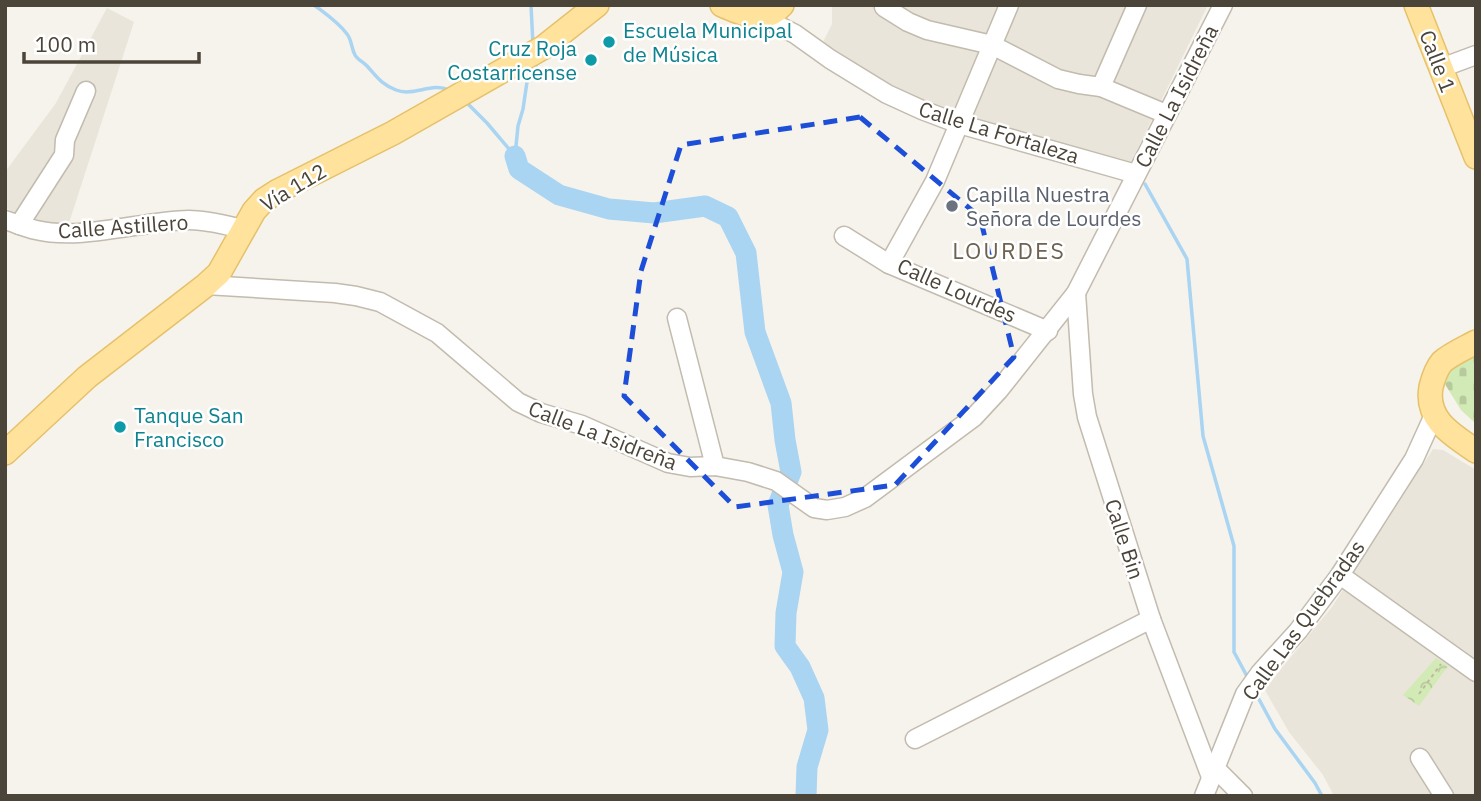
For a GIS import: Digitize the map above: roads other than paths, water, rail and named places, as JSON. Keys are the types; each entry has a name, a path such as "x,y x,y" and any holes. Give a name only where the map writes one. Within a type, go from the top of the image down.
{"main road":[{"path":"722,5 745,15 776,10"},
{"name":"Calle 1","path":"1416,5 1474,147"},
{"name":"Vía 112","path":"5,453 87,377 219,273 254,211 264,200 393,133 535,52 595,6"},
{"path":"1476,342 1442,363 1433,377 1429,397 1434,415 1444,428 1476,451"}],"street":[{"path":"885,5 884,7 908,22 927,30 992,45 1058,79 1101,87 1166,114"},
{"name":"Calle Lourdes","path":"1009,5 935,181 889,264 1048,331"},
{"path":"1101,87 1137,5"},
{"name":"Calle La Isidreña","path":"206,285 335,293 380,302 438,333 518,402 529,408 582,425 668,463 690,467 715,466 748,472 776,481 814,508 827,510 845,507 865,498 974,418 1048,331 1076,293 1223,5"},
{"name":"Calle La Fortaleza","path":"776,10 796,34 830,59 887,94 959,124 1136,174"},
{"path":"1441,68 1476,55"},
{"path":"12,222 64,155 65,140 86,91"},
{"name":"Calle Astillero","path":"12,222 37,231 75,233 190,220 243,229"},
{"path":"844,236 889,264"},
{"name":"Calle Bin","path":"1076,293 1087,417 1151,619 1212,772"},
{"path":"677,318 715,466"},
{"name":"Calle Las Quebradas","path":"1204,796 1245,694 1298,631 1340,575 1414,459 1434,415"},
{"path":"1340,575 1476,672"},
{"path":"915,739 1151,619"},
{"path":"1420,758 1444,796"},
{"path":"1212,772 1243,796"}],"waterway":[{"path":"314,5 343,30 350,39 356,56 387,85 402,92 436,88 449,90"},
{"path":"531,5 533,45"},
{"path":"515,156 527,82 534,73 537,62"},
{"path":"464,100 515,156"},
{"path":"515,156 519,169 559,195 609,209 654,213 705,206 728,217 746,253 755,332 781,403 791,472 778,505 793,572 786,613 785,646 800,667 814,698 818,730 807,767 806,796"},
{"path":"1145,184 1187,259 1203,436 1234,546 1234,652 1249,680"},
{"path":"1254,690 1275,729 1322,796"}],"place":[{"name":"Escuela Municipal de Música","path":"609,42"},
{"name":"Cruz Roja Costarricense","path":"591,60"},
{"name":"Capilla Nuestra Señora de Lourdes","path":"952,206"},
{"name":"Tanque San Francisco","path":"120,427"}],"district":[{"name":"LOURDES","path":"1009,250"}]}
